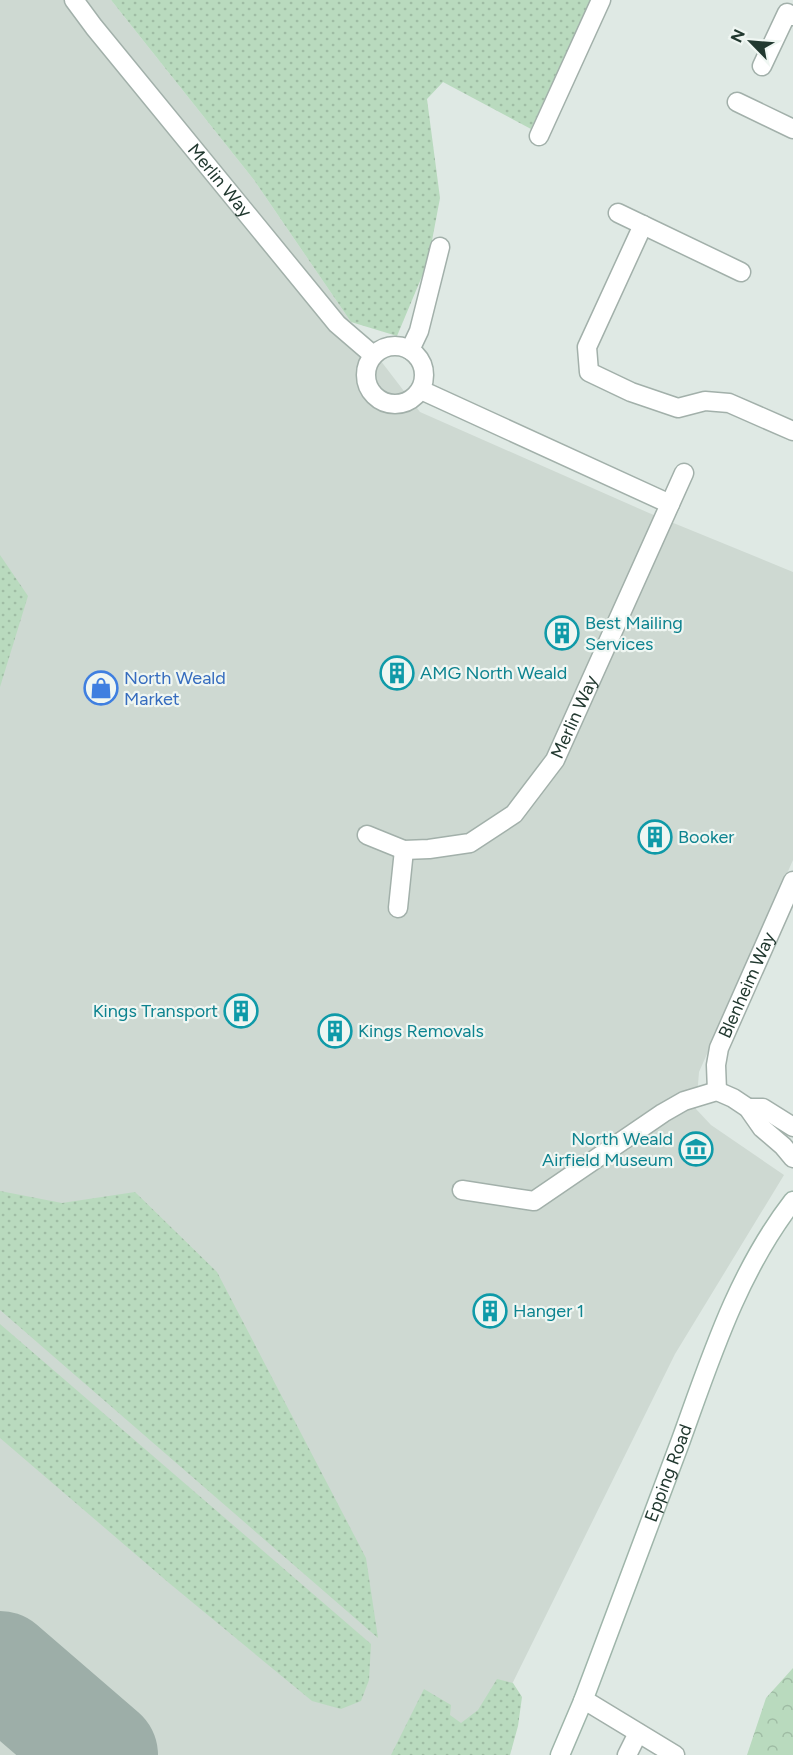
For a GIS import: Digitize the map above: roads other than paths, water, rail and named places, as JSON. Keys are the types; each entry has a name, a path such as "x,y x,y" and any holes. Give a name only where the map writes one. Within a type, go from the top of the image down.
{"street":[{"name":"Merlin Way","path":"74,0 338,324 374,355"},
{"path":"540,136 601,0"},
{"path":"762,66 787,13 793,16"},
{"path":"737,102 793,129"},
{"path":"618,213 741,272"},
{"path":"644,225 587,346 589,372 631,392 678,408 705,401 729,402 793,431"},
{"path":"410,350 419,332 440,247"},
{"path":"395,346 410,350 417,356 425,372 421,390 409,402 400,405 392,405 375,398 366,381 368,363 374,355 387,347 395,346"},
{"path":"421,390 670,504"},
{"name":"Merlin Way","path":"367,835 404,850 429,849 470,843 514,814 555,760 684,473"},
{"path":"398,908 404,850"},
{"name":"Blenheim Way","path":"717,1090 716,1065 719,1048 793,881"},
{"path":"462,1190 534,1201 663,1113 684,1101 717,1090 748,1108 762,1128 793,1158"},
{"path":"748,1108 763,1108 793,1127"},
{"name":"Epping Road","path":"561,1755 718,1340 754,1259 793,1201"},
{"path":"583,1701 675,1755"},
{"path":"627,1755 638,1733"}],"place":[{"name":"Best Mailing Services","path":"562,633"},
{"name":"AMG North Weald","path":"397,673"},
{"name":"North Weald Market","path":"101,688"},
{"name":"Booker","path":"655,837"},
{"name":"Kings Transport","path":"241,1011"},
{"name":"Kings Removals","path":"335,1031"},
{"name":"North Weald Airfield Museum","path":"696,1149"},
{"name":"Hanger 1","path":"490,1311"}]}
